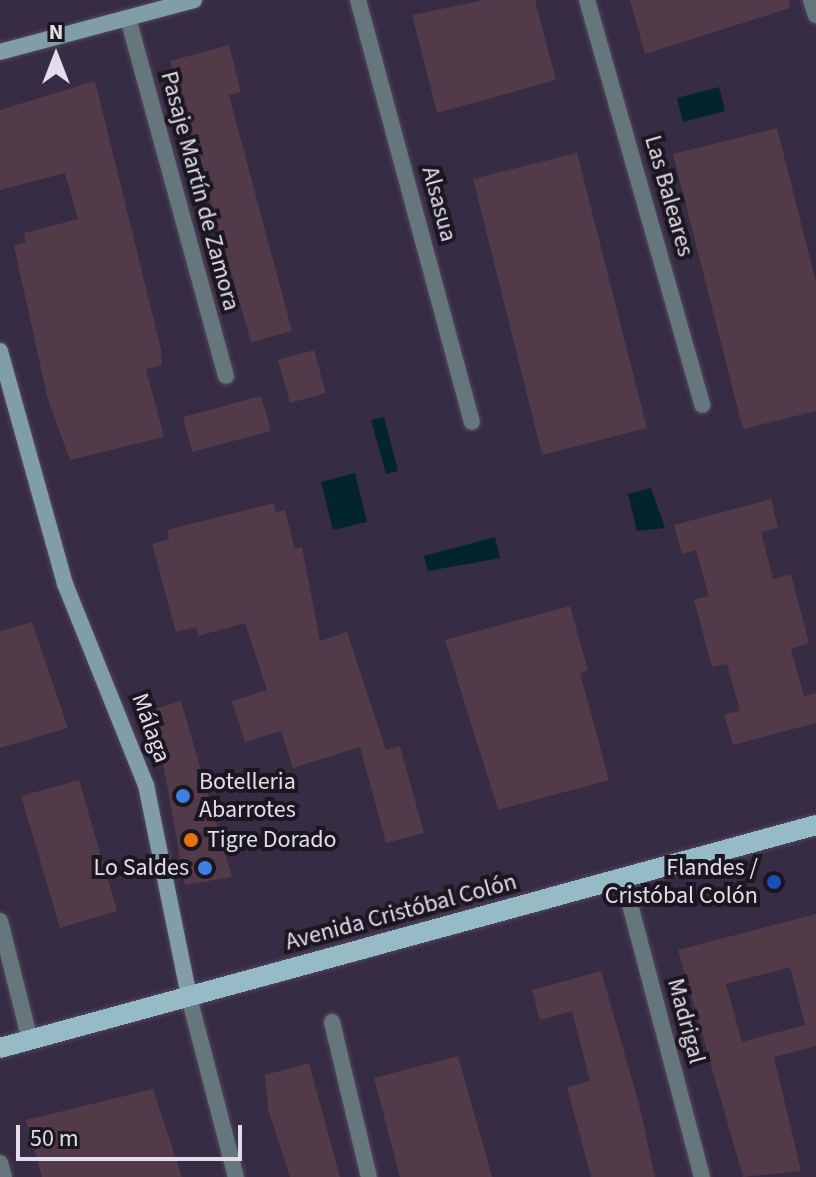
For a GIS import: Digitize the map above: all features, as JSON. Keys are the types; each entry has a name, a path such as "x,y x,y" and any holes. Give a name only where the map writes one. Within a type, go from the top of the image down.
{"main road":[{"name":"Avenida Cristóbal Colón","path":"0,1048 816,825"}],"street":[{"path":"0,52 194,0"},
{"name":"Alsasua","path":"358,0 472,422"},
{"name":"Las Baleares","path":"587,0 702,405"},
{"path":"811,0 816,15"},
{"name":"Pasaje Martín de Zamora","path":"128,18 226,376"},
{"name":"Málaga","path":"0,351 65,584 146,785 189,997 236,1177"},
{"name":"Madrigal","path":"623,878 702,1177"},
{"path":"0,921 30,1040"},
{"path":"332,1022 369,1177"},
{"path":"0,1163 4,1177"}],"shaded area":[{"path":"719,87 725,111 683,122 677,98"},
{"path":"384,417 398,471 386,474 371,420"},
{"path":"355,473 367,522 333,530 321,482"},
{"path":"651,488 665,528 637,531 628,494"},
{"path":"495,537 500,558 428,571 424,556"}],"building":[{"path":"484,0 535,0 556,80 437,113 412,15"},
{"path":"630,0 789,0 790,8 645,54"},
{"path":"229,45 241,92 229,95 292,331 251,342 170,61"},
{"path":"95,81 161,349 162,365 146,369 164,437 70,460 48,400 14,246 26,242 24,233 78,219 65,173 0,190 0,110"},
{"path":"777,128 816,282 816,411 743,429 673,154"},
{"path":"577,153 647,428 542,455 473,179"},
{"path":"314,350 326,393 290,403 278,360"},
{"path":"261,396 271,431 192,452 183,417"},
{"path":"771,499 778,528 761,532 773,579 791,574 809,643 791,649 804,696 816,693 816,723 733,745 724,714 740,711 727,664 712,667 694,600 709,596 696,550 682,554 674,525"},
{"path":"274,503 276,512 285,510 295,549 302,547 320,641 347,632 386,750 400,746 424,833 386,843 360,747 293,768 281,731 245,742 232,701 267,690 245,623 198,636 196,627 176,632 152,544 169,539 167,530"},
{"path":"570,606 588,670 580,673 609,780 498,810 445,640"},
{"path":"32,622 68,728 0,748 0,631"},
{"path":"181,701 232,877 185,885 153,709"},
{"path":"79,780 117,911 60,928 21,796"},
{"path":"816,914 816,1046 774,1057 801,1171 743,1177 678,950","holes":["790,967 805,1025 742,1042 726,984"]},
{"path":"601,971 639,1104 655,1177 591,1177 567,1087 590,1081 572,1011 540,1020 532,990"},
{"path":"458,1056 492,1177 400,1177 374,1078"},
{"path":"309,1063 340,1177 290,1177 268,1109 265,1075"},
{"path":"153,1089 182,1177 42,1177 26,1120"}],"place":[{"name":"Botelleria Abarrotes","path":"183,796"},
{"name":"Tigre Dorado","path":"191,840"},
{"name":"Lo Saldes","path":"205,868"},
{"name":"Flandes / Cristóbal Colón","path":"774,882"}]}
